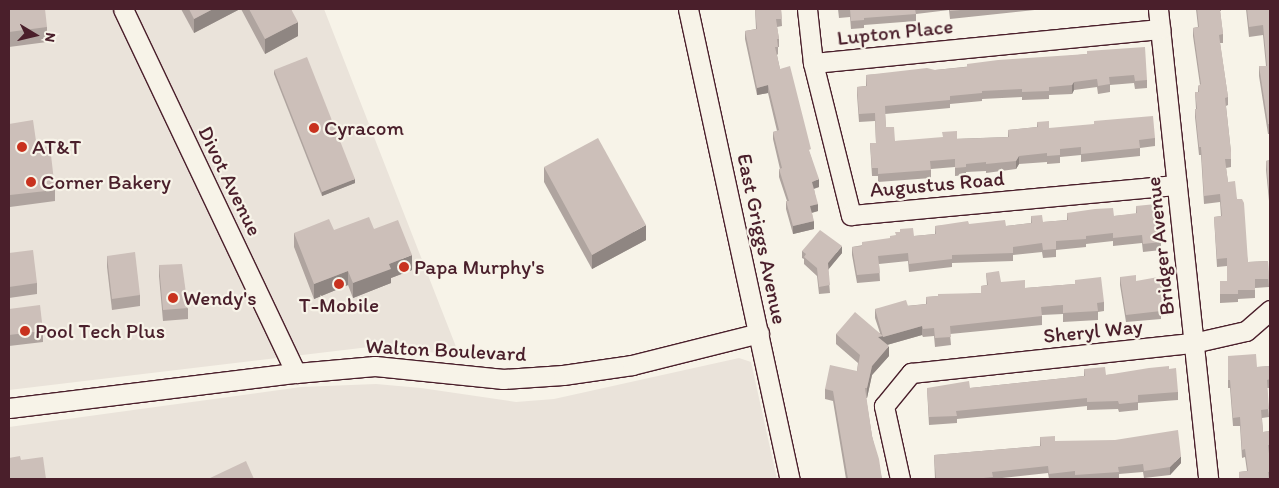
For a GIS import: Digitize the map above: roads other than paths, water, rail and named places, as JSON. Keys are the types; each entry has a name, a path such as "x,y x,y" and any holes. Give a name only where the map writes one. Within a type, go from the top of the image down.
{"street":[{"name":"Divot Avenue","path":"123,9 296,373"},
{"name":"East Griggs Avenue","path":"688,9 790,479"},
{"name":"Augustus Road","path":"807,9 813,63 851,215 1177,185"},
{"name":"Bridger Avenue","path":"1158,9 1208,479"},
{"name":"Lupton Place","path":"813,63 1160,29"},
{"name":"Sheryl Way","path":"900,479 884,406 911,373 1193,343 1246,332 1270,310"},
{"name":"Walton Boulevard","path":"9,408 296,373 375,366 504,379 563,375 632,366 759,333"}],"place":[{"name":"Cyracom","path":"314,128"},
{"name":"AT&T","path":"22,147"},
{"name":"Corner Bakery","path":"31,182"},
{"name":"Papa Murphy's","path":"404,267"},
{"name":"T-Mobile","path":"339,284"},
{"name":"Wendy's","path":"173,298"},
{"name":"Pool Tech Plus","path":"25,331"}]}
